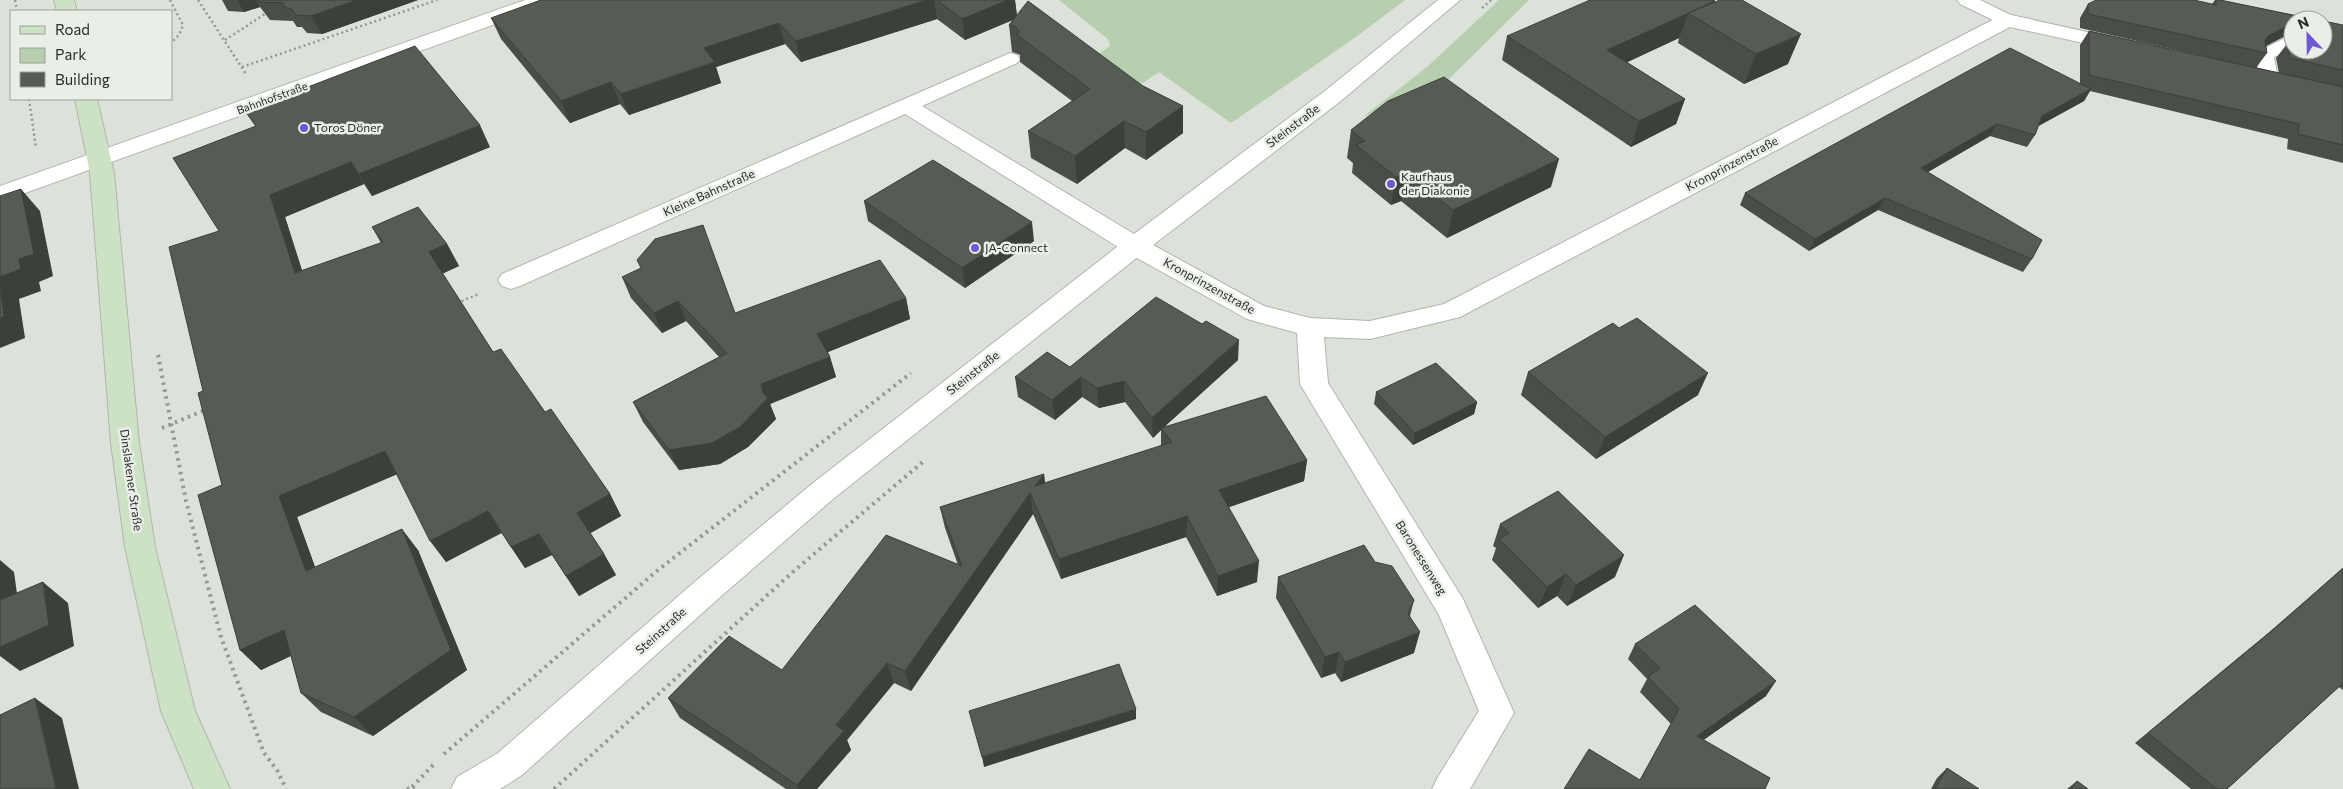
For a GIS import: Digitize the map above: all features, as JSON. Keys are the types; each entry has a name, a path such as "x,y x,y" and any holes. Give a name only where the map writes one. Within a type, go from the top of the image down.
{"main road":[{"name":"Dinslakener Straße","path":"86,100 102,172 125,443 140,546 178,711 212,789"}],"street":[{"name":"Bahnhofstraße","path":"0,194 100,160 544,0"},
{"name":"Steinstraße","path":"469,789 501,777 708,589 823,491 1135,246 1334,95 1450,0"},
{"path":"2007,20 2141,50"},
{"name":"Kronprinzenstraße","path":"1135,246 1256,313 1310,327 1370,330 1451,311 2007,20"},
{"name":"Kleine Bahnstraße","path":"511,280 1010,60"},
{"path":"907,106 1135,246"},
{"name":"Baronessenweg","path":"1310,327 1314,384 1452,609 1497,713 1450,789"}],"lane":[{"path":"1966,0 2007,20"},
{"path":"2269,79 2265,55 2283,47"}],"path":[{"path":"170,0 178,12 183,25 179,36 172,42"},
{"path":"198,0 242,67 267,100"},
{"path":"242,67 437,0"},
{"path":"1480,11 1491,0"},
{"path":"225,40 265,14"},
{"path":"456,303 511,280"},
{"path":"156,349 186,501 221,637 264,753 277,770 286,789"},
{"path":"125,443 208,408"},
{"path":"554,789 750,609 929,457"},
{"path":"407,789 412,787 414,789"}],"green space":[{"path":"1059,0 1405,0 1356,37 1231,123 1159,72 1141,84 1099,54 1110,46 1109,40"},
{"path":"1499,0 1529,0 1448,80 1363,117 1427,67"}],"building":[{"path":"258,0 357,0 311,16 296,15 292,9 286,8 283,3 259,2"},
{"path":"541,0 927,0 796,41 779,23 704,48 715,62 621,94 611,82 561,101 491,18"},
{"path":"937,0 1008,0 962,19"},
{"path":"1590,0 1715,1 1607,50 1685,99 1639,121 1507,36"},
{"path":"1720,0 1742,0 1801,34 1756,54 1688,13"},
{"path":"2096,0 2194,0 2216,5 2216,0 2220,0 2283,13 2283,28 2268,36 2265,41 2267,53 2088,14 2088,4"},
{"path":"1028,1 1143,86 1183,106 1146,132 1124,121 1075,156 1028,131 1090,89 1017,35 1019,32 1016,27 1009,25"},
{"path":"2333,23 2343,25 2343,70 2299,60 2333,60"},
{"path":"2089,31 2343,87 2343,145 2298,134 2299,124 2089,75"},
{"path":"415,46 480,125 359,174 351,162 270,195 295,273 383,242 372,227 418,207 447,244 429,252 493,352 501,349 545,412 551,409 610,494 577,513 604,554 566,576 539,534 511,547 488,511 430,541 385,451 279,496 306,571 402,529 451,650 354,717 301,693 284,630 240,650 198,495 222,485 198,393 203,391 169,247 219,231 173,158 256,126 245,111"},
{"path":"2010,48 2091,89 2042,116 2035,135 1997,124 1921,168 2042,240 2032,259 1885,198 1815,239 1745,193"},
{"path":"1444,77 1559,159 1453,210 1406,173 1396,177 1356,145 1365,141 1351,130 1388,101"},
{"path":"933,160 1032,222 962,268 864,201"},
{"path":"21,189 34,254 19,259 21,269 0,277 0,196"},
{"path":"703,225 735,313 880,260 906,298 817,334 830,357 761,384 763,392 768,398 740,427 712,443 669,450 633,402 727,353 678,301 654,313 622,277 641,268 637,260 655,239"},
{"path":"0,284 4,316 0,318"},
{"path":"1156,297 1202,324 1206,321 1239,340 1152,418 1124,381 1097,388 1081,377 1052,400 1015,377 1047,352 1070,367"},
{"path":"1637,318 1708,373 1605,437 1528,372 1613,323 1619,328"},
{"path":"1436,363 1477,402 1415,433 1376,392"},
{"path":"1266,396 1307,460 1219,490 1259,561 1218,576 1187,516 1059,559 1030,493 905,671 887,663 836,725 844,731 797,785 668,698 729,636 782,670 886,535 962,566 940,507 1044,474 1035,486 1172,442 1161,428"},
{"path":"1558,491 1624,555 1576,585 1566,574 1547,587 1499,539 1509,533 1500,524"},
{"path":"1364,545 1375,562 1392,566 1414,600 1408,614 1420,632 1345,662 1339,652 1325,657 1278,577"},
{"path":"2343,568 2343,683 2227,789 2217,789 2148,733 2280,624"},
{"path":"43,582 49,625 0,647 0,600"},
{"path":"1695,605 1776,681 1697,736 1770,778 1765,789 1564,789 1589,749 1640,780 1679,709 1648,677 1660,668 1635,644"},
{"path":"1119,664 1136,709 982,757 969,711"},
{"path":"35,698 56,789 0,789 0,715"},
{"path":"1947,768 1979,789 1935,789"},
{"path":"2077,781 2088,789 2071,789"}],"place":[{"name":"Toros Döner","path":"304,128"},
{"name":"Kaufhaus der Diakonie","path":"1391,184"},
{"name":"JA-Connect","path":"975,248"}]}
